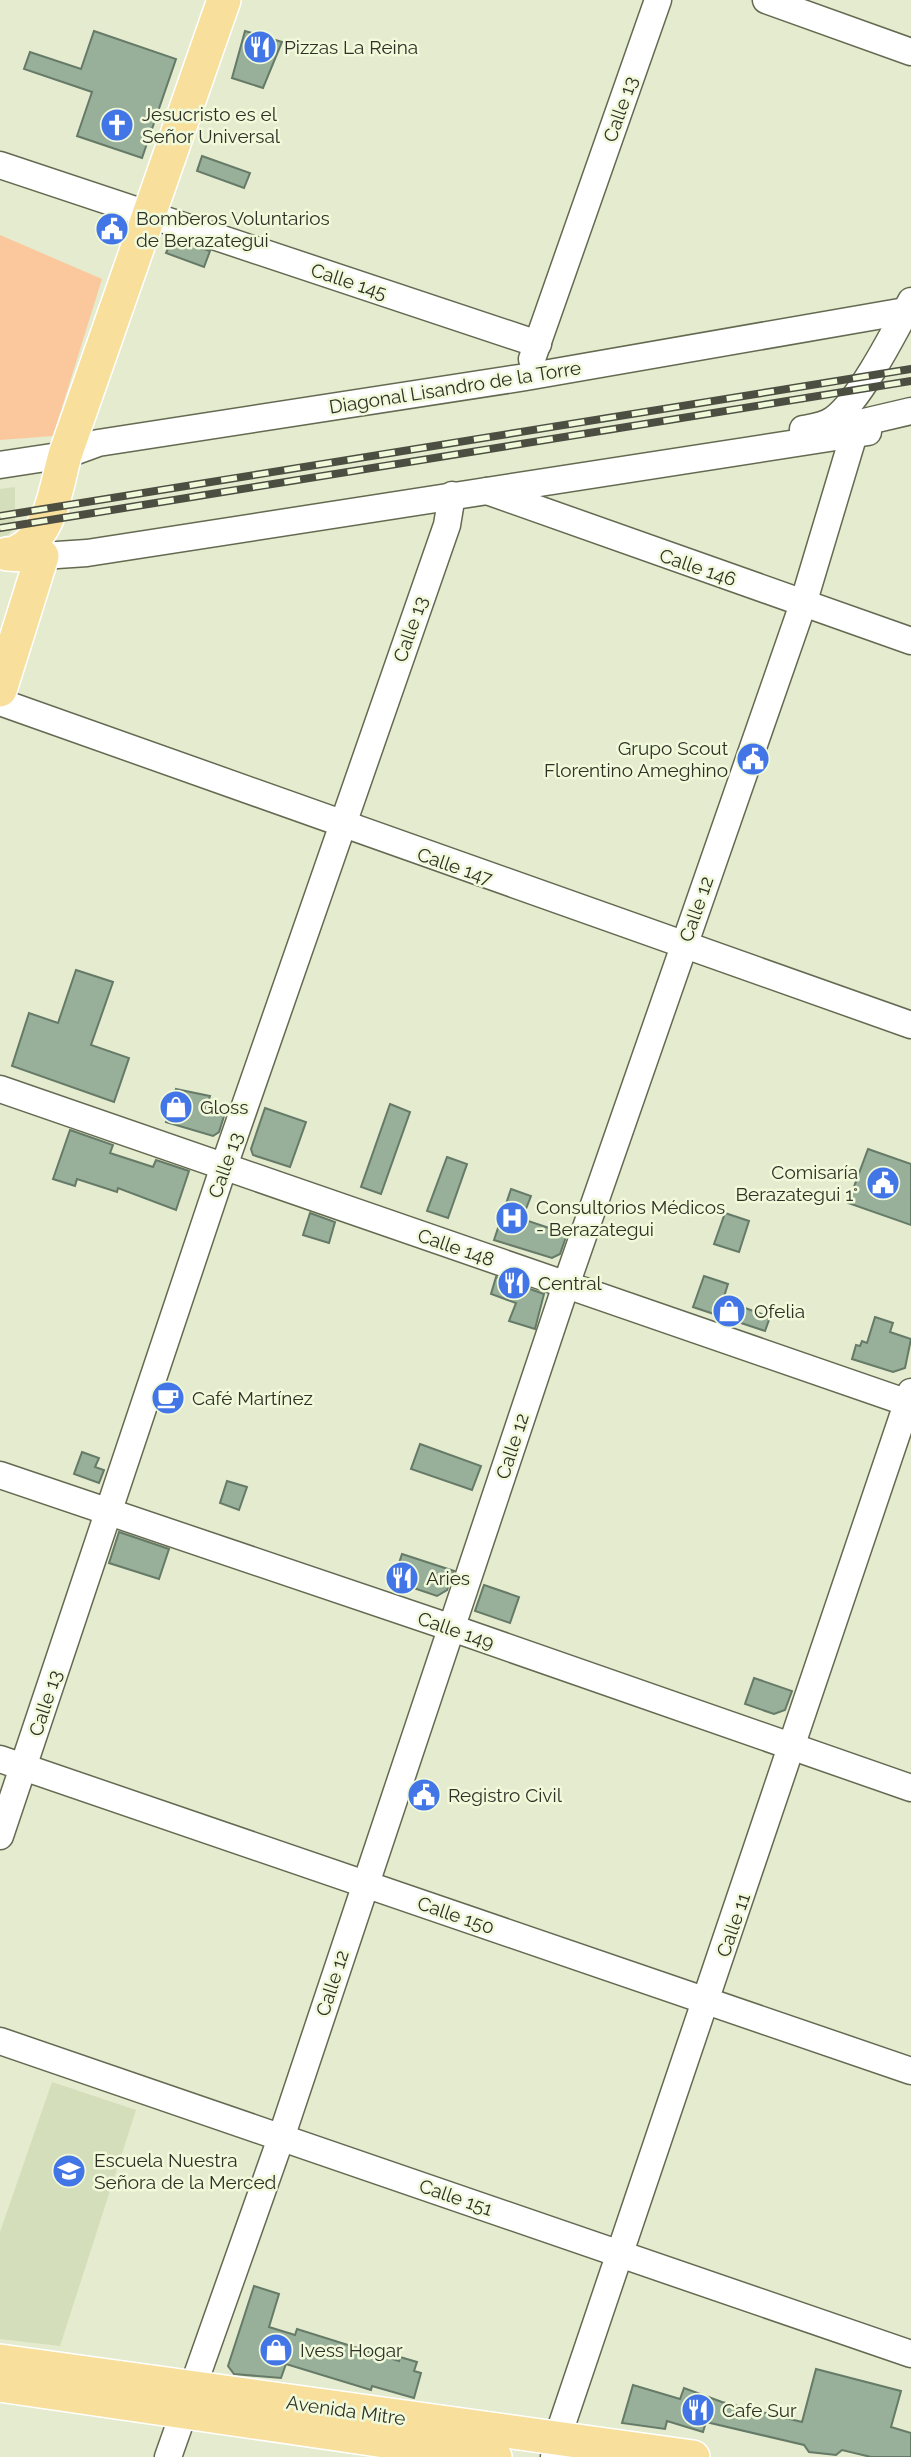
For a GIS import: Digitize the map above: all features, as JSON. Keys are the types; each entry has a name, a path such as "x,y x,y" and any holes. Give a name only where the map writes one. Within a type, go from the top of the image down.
{"main road":[{"path":"0,690 19,555 48,520 65,455 224,0"},
{"name":"Avenida Mitre","path":"0,2361 187,2400 495,2457"},
{"name":"Avenida Mitre","path":"0,2385 187,2400 555,2448 693,2457"}],"street":[{"name":"Calle 13","path":"526,377 658,0"},
{"path":"766,0 911,51"},
{"name":"Calle 145","path":"0,164 538,344"},
{"path":"485,491 648,454 826,424 849,403 909,307"},
{"name":"Diagonal Lisandro de la Torre","path":"0,465 65,455 98,443 526,377 909,307"},
{"path":"854,434 864,422 911,411"},
{"path":"19,555 87,553 911,425"},
{"name":"Calle 12","path":"168,2457 281,2138 566,1285 803,604 854,434"},
{"name":"Calle 146","path":"485,491 911,641"},
{"name":"Calle 13","path":"0,1836 12,1763 107,1513 447,525 452,495"},
{"path":"48,520 67,545 87,553"},
{"name":"Calle 147","path":"0,702 342,826 911,1025"},
{"name":"Calle 148","path":"0,1089 566,1285 910,1400"},
{"name":"Calle 11","path":"555,2448 910,1400"},
{"name":"Calle 149","path":"0,1475 452,1628 911,1788"},
{"name":"Calle 150","path":"12,1763 911,2071"},
{"name":"Calle 151","path":"0,2041 621,2252 911,2354"}],"shaded area":[{"path":"0,235 102,279 53,436 0,440"},
{"path":"15,487 15,528 8,535 0,537 0,489"},
{"name":"Escuela Nuestra Señora de la Merced","path":"52,2082 136,2110 60,2346 0,2339 0,2232"}],"building":[{"path":"94,31 176,59 142,158 77,136 92,92 24,69 30,52 81,69"},
{"path":"245,31 282,42 263,88 232,78"},
{"path":"202,156 250,173 244,188 197,171"},
{"path":"172,239 210,251 204,267 166,253"},
{"path":"76,970 113,982 91,1045 129,1058 114,1102 12,1066 29,1013 58,1023"},
{"path":"176,1089 210,1096 206,1108 225,1113 219,1132 213,1136 166,1122"},
{"path":"390,1104 410,1112 381,1194 361,1187"},
{"path":"265,1108 306,1122 290,1167 253,1155 251,1149"},
{"path":"70,1130 113,1145 110,1153 153,1167 156,1160 189,1171 176,1210 118,1188 117,1192 77,1179 75,1186 53,1179"},
{"name":"Comisaría Berazategui 1°","path":"868,1149 911,1164 911,1225 848,1203"},
{"path":"447,1157 467,1164 448,1218 427,1211"},
{"path":"511,1189 531,1196 522,1219 567,1234 560,1254 552,1258 494,1240"},
{"path":"310,1213 335,1222 329,1243 303,1235"},
{"path":"725,1213 749,1221 739,1252 714,1244"},
{"path":"704,1276 728,1284 723,1300 770,1317 765,1331 693,1307"},
{"path":"496,1277 544,1294 535,1329 509,1321 516,1303 491,1294"},
{"path":"875,1317 893,1323 890,1332 911,1339 905,1368 893,1372 852,1359 856,1345 860,1346 862,1341 867,1343"},
{"path":"420,1444 481,1466 472,1490 411,1469"},
{"path":"82,1452 99,1458 95,1467 104,1470 99,1483 74,1474"},
{"path":"227,1481 247,1487 239,1510 220,1503"},
{"path":"119,1532 169,1549 159,1579 109,1563"},
{"path":"402,1554 454,1571 447,1590 437,1596 393,1581"},
{"path":"484,1585 519,1597 510,1623 475,1611"},
{"path":"754,1678 792,1691 785,1710 774,1714 745,1704"},
{"path":"254,2286 279,2294 269,2327 295,2335 297,2329 399,2361 400,2357 417,2362 414,2371 421,2373 414,2398 372,2386 371,2390 286,2364 281,2378 234,2374 228,2366"},
{"path":"816,2369 901,2391 891,2427 911,2433 911,2457 871,2457 842,2450 836,2455 809,2452 804,2445 706,2422 703,2432 667,2421 665,2429 622,2423 633,2385 680,2399 684,2388 722,2402 802,2422"}],"railway":[{"path":"0,516 911,369"},
{"path":"0,528 911,381"}],"place":[{"name":"Pizzas La Reina","path":"260,47"},
{"name":"Jesucristo es el Señor Universal","path":"117,125"},
{"name":"Bomberos Voluntarios de Berazategui","path":"112,229"},
{"name":"Grupo Scout Florentino Ameghino","path":"753,759"},
{"name":"Gloss","path":"176,1107"},
{"name":"Comisaría Berazategui 1°","path":"883,1183"},
{"name":"Consultorios Médicos - Berazategui","path":"512,1218"},
{"name":"Central","path":"514,1283"},
{"name":"Ofelia","path":"729,1311"},
{"name":"Café Martínez","path":"168,1398"},
{"name":"Aries","path":"402,1578"},
{"name":"Registro Civil","path":"424,1795"},
{"name":"Escuela Nuestra Señora de la Merced","path":"69,2171"},
{"name":"Ivess Hogar","path":"276,2350"},
{"name":"Cafe Sur","path":"698,2410"}]}
